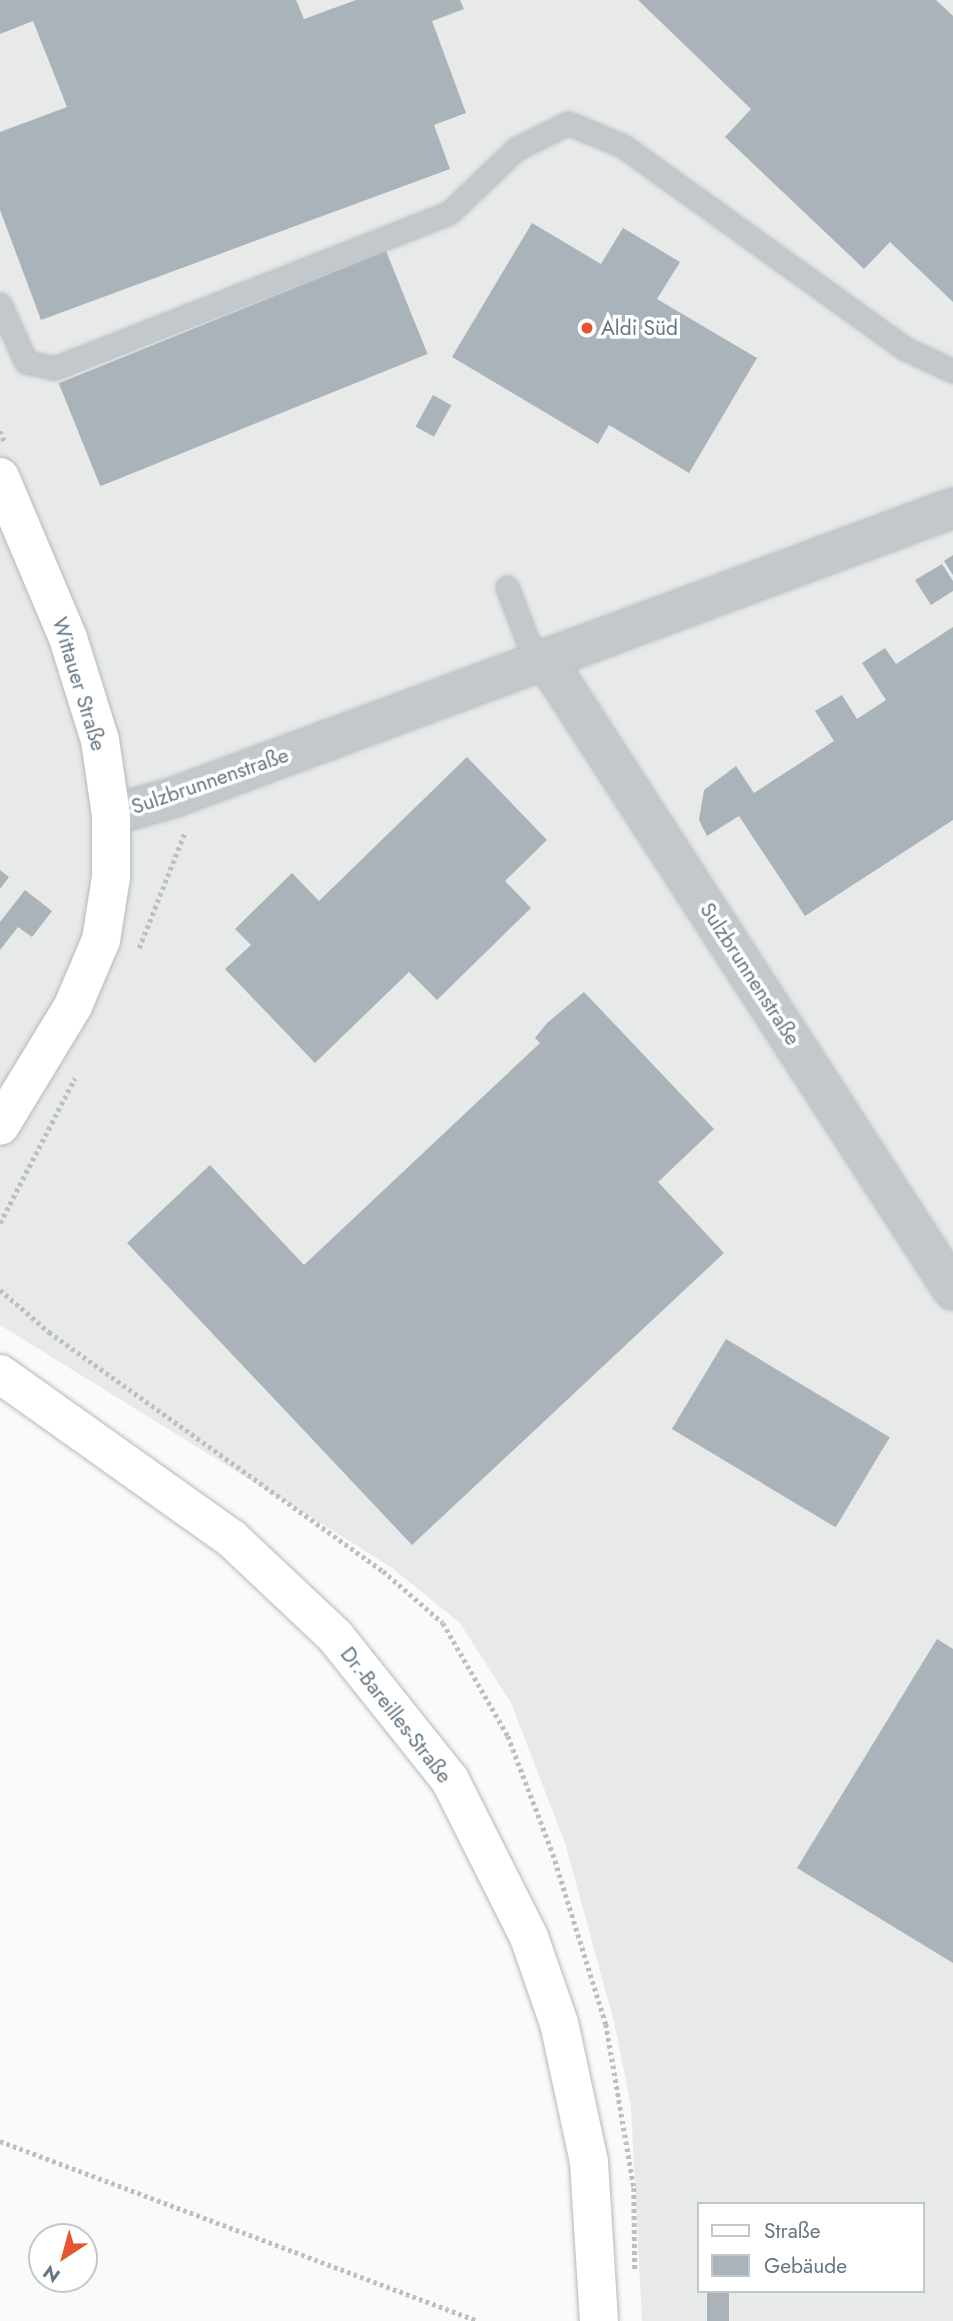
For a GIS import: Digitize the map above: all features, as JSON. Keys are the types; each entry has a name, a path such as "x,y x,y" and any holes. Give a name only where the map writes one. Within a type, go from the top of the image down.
{"main road":[{"name":"Wittauer Straße","path":"0,477 68,638 100,740 111,815 111,877 101,940 72,1006 0,1126"},
{"name":"Dr.-Bareilles-Straße","path":"0,1374 232,1538 335,1636 450,1780 529,1937 559,2023 589,2162 599,2321"}],"street":[{"name":"Sulzbrunnenstraße","path":"111,815 172,798 953,508"},
{"name":"Sulzbrunnenstraße","path":"546,660 953,1290"}],"lane":[{"path":"0,304 26,362 55,368 449,213 516,149 568,123 623,146 906,349 953,371"},
{"path":"507,587 528,642 546,660"}],"path":[{"path":"1,2143 478,2321"}],"shaded area":[{"path":"0,0 953,0 953,2321 642,2321 631,2106 614,2022 565,1843 511,1703 460,1623 391,1567 0,1325"}],"building":[{"path":"0,0 296,0 304,19 356,0 460,0 464,9 432,21 466,113 434,125 450,169 41,320 0,210 0,132 67,107 33,21 0,34"},
{"path":"638,0 936,0 953,16 953,302 890,242 864,269 725,137 751,109"},
{"name":"Aldi Süd","path":"532,223 601,264 623,228 680,262 657,299 757,358 689,473 609,425 598,444 452,357"},
{"path":"386,251 428,354 100,486 59,383"},
{"path":"433,395 451,405 434,437 416,426"},
{"path":"953,555 953,575 944,561"},
{"path":"942,564 953,581 953,591 931,605 915,580"},
{"path":"953,627 953,820 805,916 739,816 707,836 699,820 704,790 736,766 754,793 834,741 815,711 842,695 857,719 886,700 862,663 885,648 896,664"},
{"path":"467,757 547,840 505,881 531,908 437,1000 409,972 315,1063 225,969 251,945 235,929 292,873 319,901"},
{"path":"0,870 9,877 0,889"},
{"path":"25,890 52,911 32,937 18,927 0,950 0,922"},
{"path":"584,992 714,1129 658,1182 724,1253 412,1545 127,1243 210,1165 304,1265 540,1043 535,1038 547,1023"},
{"path":"726,1339 890,1437 836,1527 672,1429"},
{"path":"937,1639 953,1649 953,1963 797,1868"},
{"path":"707,2293 729,2293 729,2321 707,2321"}],"place":[{"name":"Aldi Süd","path":"587,328"}]}
